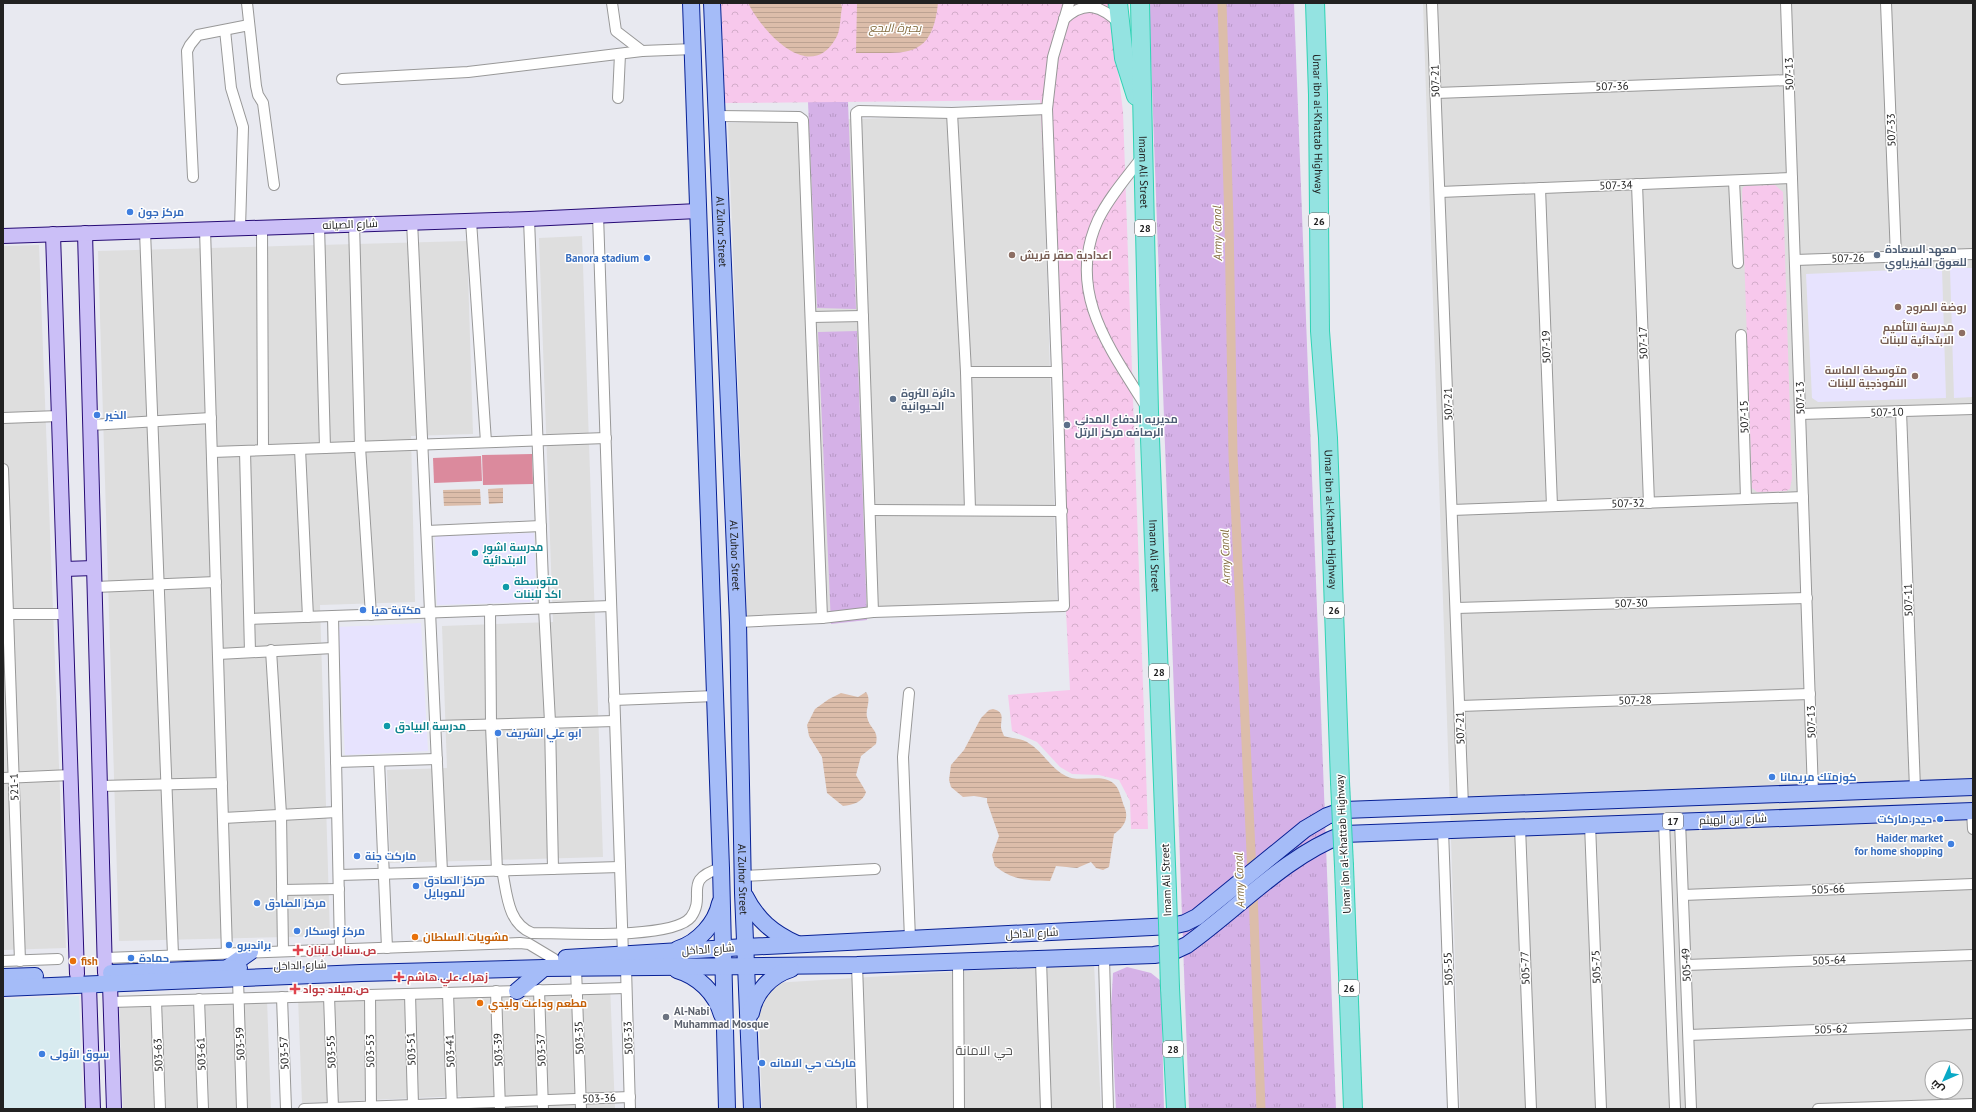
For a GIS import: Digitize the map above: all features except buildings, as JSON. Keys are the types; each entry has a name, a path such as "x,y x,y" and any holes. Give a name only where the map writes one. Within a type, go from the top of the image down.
{"highway":[{"path":"1118,3 1124,58 1142,116"},
{"name":"Imam Ali Street","path":"1140,3 1149,412 1176,1109"},
{"name":"Umar ibn al-Khattab Highway","path":"1315,3 1318,95 1320,331 1328,438 1353,1109"},
{"path":"1318,95 1326,3"}],"main road":[{"name":"Al Zuhor Street","path":"691,3 694,49 698,212 722,893 727,1109"},
{"name":"Al Zuhor Street","path":"712,3 738,622 743,893 752,1109"},
{"path":"695,115 716,116"},
{"name":"17","path":"1462,806 1973,787"},
{"path":"1497,804 1498,828"},
{"name":"شارع الداخل","path":"549,963 576,968 624,961 669,952 798,944 1172,926 1185,923 1196,917 1317,821 1344,810 1462,806"},
{"name":"شارع ابن الهيثم","path":"1374,832 1973,811"},
{"name":"شارع الداخل","path":"3,988 230,967 386,962 549,963 624,961 669,968 746,968 958,963 1138,956 1172,952 1187,945 1298,857 1326,841 1344,834 1374,832"},
{"path":"669,952 689,944 705,931 713,920 719,907 722,893"},
{"path":"743,893 752,910 765,925 780,937 798,944"},
{"path":"830,943 831,966"},
{"path":"230,967 250,952"},
{"path":"517,991 549,963"},
{"path":"749,1022 752,1006 770,980 784,971 799,967"},
{"path":"669,968 689,975 706,987 721,1009 725,1023"},
{"name":"شارع الداخل","path":"3,977 83,980"}],"street":[{"path":"247,3 248,25 257,91 263,103 274,184"},
{"path":"612,3 616,31 642,51"},
{"path":"738,622 822,618 873,612 1064,606 1062,511 1047,110 1053,57 1069,3"},
{"name":"507-21","path":"1432,3 1460,706 1462,806"},
{"name":"507-13","path":"1786,3 1813,793"},
{"name":"507-33","path":"1886,3 1896,257"},
{"path":"1064,19 1078,8 1087,7 1104,11 1120,24"},
{"path":"193,177 187,51 198,35 248,25"},
{"path":"225,30 231,88 243,127 240,228"},
{"path":"342,79 468,72 642,51 694,49"},
{"path":"618,98 620,54"},
{"name":"507-36","path":"1436,93 1789,80"},
{"path":"873,612 856,113 859,111 952,113 1047,110"},
{"path":"952,113 966,372 970,510"},
{"path":"716,116 799,118 803,120 822,618"},
{"path":"1143,156 1106,205 1098,220 1088,255 1087,273 1091,309 1097,326 1149,412"},
{"name":"507-34","path":"1440,192 1792,178"},
{"path":"1734,181 1738,263"},
{"name":"507-17","path":"1637,184 1649,503"},
{"name":"507-19","path":"1540,188 1552,506"},
{"name":"شارع الصيانه","path":"3,236 698,212"},
{"name":"503-33","path":"598,215 622,934 626,988 630,1109"},
{"path":"529,219 544,608 550,722 553,869"},
{"path":"412,221 442,872"},
{"path":"472,221 486,442"},
{"path":"354,224 360,447 371,615"},
{"path":"319,225 325,448"},
{"path":"262,228 263,450"},
{"name":"503-59","path":"204,229 222,783 230,967 238,998 242,1109"},
{"path":"145,231 173,955"},
{"path":"85,233 105,958 110,1002 114,1109"},
{"path":"53,234 71,775 83,980 93,1109"},
{"name":"507-26","path":"1795,260 1973,254"},
{"path":"811,317 863,316"},
{"name":"507-15","path":"1742,335 1746,499"},
{"path":"966,372 1057,372"},
{"name":"507-10","path":"1800,414 1973,409"},
{"name":"507-11","path":"1902,411 1915,789"},
{"path":"3,418 59,416"},
{"path":"90,425 152,420 211,418"},
{"path":"212,452 606,438"},
{"path":"300,449 308,617"},
{"path":"245,451 250,652"},
{"name":"521-1","path":"3,470 5,614 14,777 20,961"},
{"name":"507-32","path":"1452,510 1803,497"},
{"path":"870,510 1062,511"},
{"path":"427,531 541,526"},
{"path":"64,569 94,568"},
{"path":"95,587 216,582"},
{"name":"507-30","path":"1456,608 1807,598"},
{"path":"250,619 611,606"},
{"path":"490,610 491,725 500,870 510,909 516,921 525,930 532,933 622,934 666,929 681,925 690,918 695,907 697,885 701,877 707,872 721,868"},
{"path":"5,614 66,614"},
{"path":"333,616 340,949"},
{"path":"218,654 271,650 333,648"},
{"path":"271,650 281,814 283,951"},
{"path":"909,693 903,757 910,939"},
{"name":"507-28","path":"1460,706 1810,694"},
{"path":"614,700 715,696"},
{"path":"436,726 615,721"},
{"path":"336,762 437,760"},
{"path":"379,761 387,948"},
{"path":"3,778 71,775"},
{"path":"100,786 222,783"},
{"path":"1973,811 1973,829"},
{"path":"224,818 337,812"},
{"name":"505-49","path":"1664,821 1675,1109"},
{"name":"505-49","path":"1680,821 1691,1109"},
{"name":"505-75","path":"1590,824 1601,1109"},
{"name":"505-77","path":"1520,827 1531,1109"},
{"name":"505-55","path":"1443,830 1453,1109"},
{"path":"339,875 620,867"},
{"path":"743,876 875,869"},
{"name":"505-66","path":"1683,895 1973,884"},
{"path":"282,890 339,889"},
{"path":"525,930 529,944 549,963"},
{"path":"250,952 520,943 529,944"},
{"path":"105,958 173,955 230,967"},
{"name":"505-64","path":"1686,964 1973,955"},
{"path":"1104,958 1108,1109"},
{"path":"3,961 58,959"},
{"path":"1041,960 1046,1109"},
{"path":"958,963 959,1109"},
{"path":"857,965 862,1109"},
{"name":"503-35","path":"576,968 581,1104"},
{"path":"110,1002 626,988"},
{"name":"503-37","path":"539,990 543,1105"},
{"name":"503-39","path":"496,991 500,1105"},
{"name":"503-41","path":"448,993 452,1106"},
{"name":"503-51","path":"410,994 413,1105"},
{"name":"503-53","path":"370,995 371,1106"},
{"name":"503-55","path":"329,996 333,1108"},
{"name":"503-57","path":"282,997 286,1109"},
{"name":"503-61","path":"199,1000 203,1109"},
{"name":"503-63","path":"156,1001 160,1109"},
{"name":"505-62","path":"1689,1035 1973,1024"},
{"name":"503-36","path":"304,1109 413,1105 452,1106 581,1104 630,1097"},
{"path":"1818,1109 1973,1104"}],"shaded area":[{"path":"1423,3 1973,3 1973,1109 1460,1109"},
{"path":"1042,113 1057,601 747,617 728,123"},
{"path":"582,236 603,857 390,863 387,770 447,768 442,626 553,622 539,238"},
{"path":"467,241 473,434 411,436 415,602 320,605 330,936 119,941 98,251"},
{"path":"39,245 66,948 3,950 3,246"},
{"path":"1942,268 1946,398 1818,402 1812,398 1806,274"},
{"name":"مدرسة التأميم الابتدائية للبنات","path":"1950,268 1973,268 1973,397 1954,398"},
{"path":"532,454 533,484 483,485 482,455"},
{"path":"481,456 482,481 434,483 433,458"},
{"path":"534,533 536,602 437,605 435,536"},
{"path":"421,623 428,751 345,755 338,627"},
{"path":"1094,963 1101,1109 762,1109 758,984"},
{"path":"610,985 615,1109 462,1109 461,1096 302,1103 298,997"},
{"name":"سوق الأولى","path":"79,996 83,1109 3,1109 3,999"},
{"path":"267,999 271,1109 123,1109 119,1005"}],"green space":[{"path":"721,3 1110,3 1123,112 1148,829 1131,829 1130,801 1119,780 1099,775 1072,774 1060,767 1037,742 1012,731 1008,695 1070,690 1040,100 725,103"},
{"path":"1149,3 1294,3 1336,1109 1189,1109"},
{"path":"808,102 848,102 856,309 817,308"},
{"path":"1775,185 1783,192 1792,478 1790,489 1786,491 1757,492 1752,488 1742,191 1743,187 1746,186"},
{"path":"857,331 867,620 831,624 818,332"},
{"path":"1127,967 1151,973 1161,981 1164,1109 1116,1109 1111,1009 1113,973"}],"water":[{"path":"748,3 841,3 842,8 838,35 825,51 813,56 800,55 788,49 775,39 764,27"},
{"name":"بحيرة البجع","path":"857,3 938,3 935,22 929,36 922,44 912,50 901,52 856,53"},
{"path":"503,488 503,503 489,504 488,489"},
{"path":"480,489 481,505 444,506 443,490"},
{"path":"866,692 868,695 867,717 876,735 876,744 861,756 856,775 866,792 865,795 860,801 843,806 827,793 822,757 809,736 807,725 815,709 829,699 841,693 858,697"},
{"path":"989,710 997,710 1002,716 1001,728 1004,736 1027,742 1061,773 1078,779 1105,779 1116,786 1126,811 1126,819 1123,826 1114,834 1109,867 1103,870 1096,868 1091,862 1077,868 1056,866 1050,881 1021,879 1008,875 995,866 992,855 999,836 987,802 987,798 974,796 963,797 951,787 949,780 951,765 964,750 981,718"}],"waterway":[{"name":"Army Canal","path":"1222,3 1229,221 1233,455 1252,874"},
{"name":"Army Canal","path":"1253,891 1261,1109"}],"place":[{"name":"مركز جون","path":"130,212"},
{"name":"اعدادية صقر قريش","path":"1012,255"},
{"name":"معهد السعادة للعوق الفيزياوي","path":"1877,255"},
{"name":"Banora stadium","path":"647,258"},
{"name":"روضة المروج","path":"1898,307"},
{"name":"مدرسة التأميم الابتدائية للبنات","path":"1962,333"},
{"name":"متوسطة الماسة النموذجية للبنات","path":"1915,376"},
{"name":"دائرة الثروة الحيوانية","path":"893,399"},
{"name":"الخير","path":"97,415"},
{"name":"مديريه الدفاع المدني الرصافه مركز الرتل","path":"1067,425"},
{"name":"مدرسة اشور الابتدائية","path":"475,553"},
{"name":"متوسطة اكد للبنات","path":"506,587"},
{"name":"مكتبة هيا","path":"363,610"},
{"name":"مدرسة البيادق","path":"387,726"},
{"name":"ابو علي الشريف","path":"498,733"},
{"name":"كوزمتك مريمانا","path":"1772,777"},
{"name":"حيدر ماركت","path":"1940,819"},
{"name":"Haider market for home shopping","path":"1951,844"},
{"name":"ماركت جنة","path":"357,856"},
{"name":"مركز الصادق للموبايل","path":"416,886"},
{"name":"مركز الصادق","path":"257,903"},
{"name":"مركز اوسكار","path":"297,931"},
{"name":"مشويات السلطان","path":"415,937"},
{"name":"براندبرو","path":"229,945"},
{"name":"ص.سنابل لبنان","path":"298,950"},
{"name":"حمادة","path":"131,958"},
{"name":"fish","path":"73,961"},
{"name":"زهراء علي هاشم","path":"399,977"},
{"name":"ص.ميلاد جواد","path":"295,989"},
{"name":"مطعم وداعت وليدي","path":"480,1003"},
{"name":"Al-Nabi Muhammad Mosque","path":"666,1017"},
{"name":"سوق الأولى","path":"42,1054"},
{"name":"ماركت حي الامانه","path":"762,1063"}],"district":[{"name":"حي الامانة","path":"984,1050"}]}
